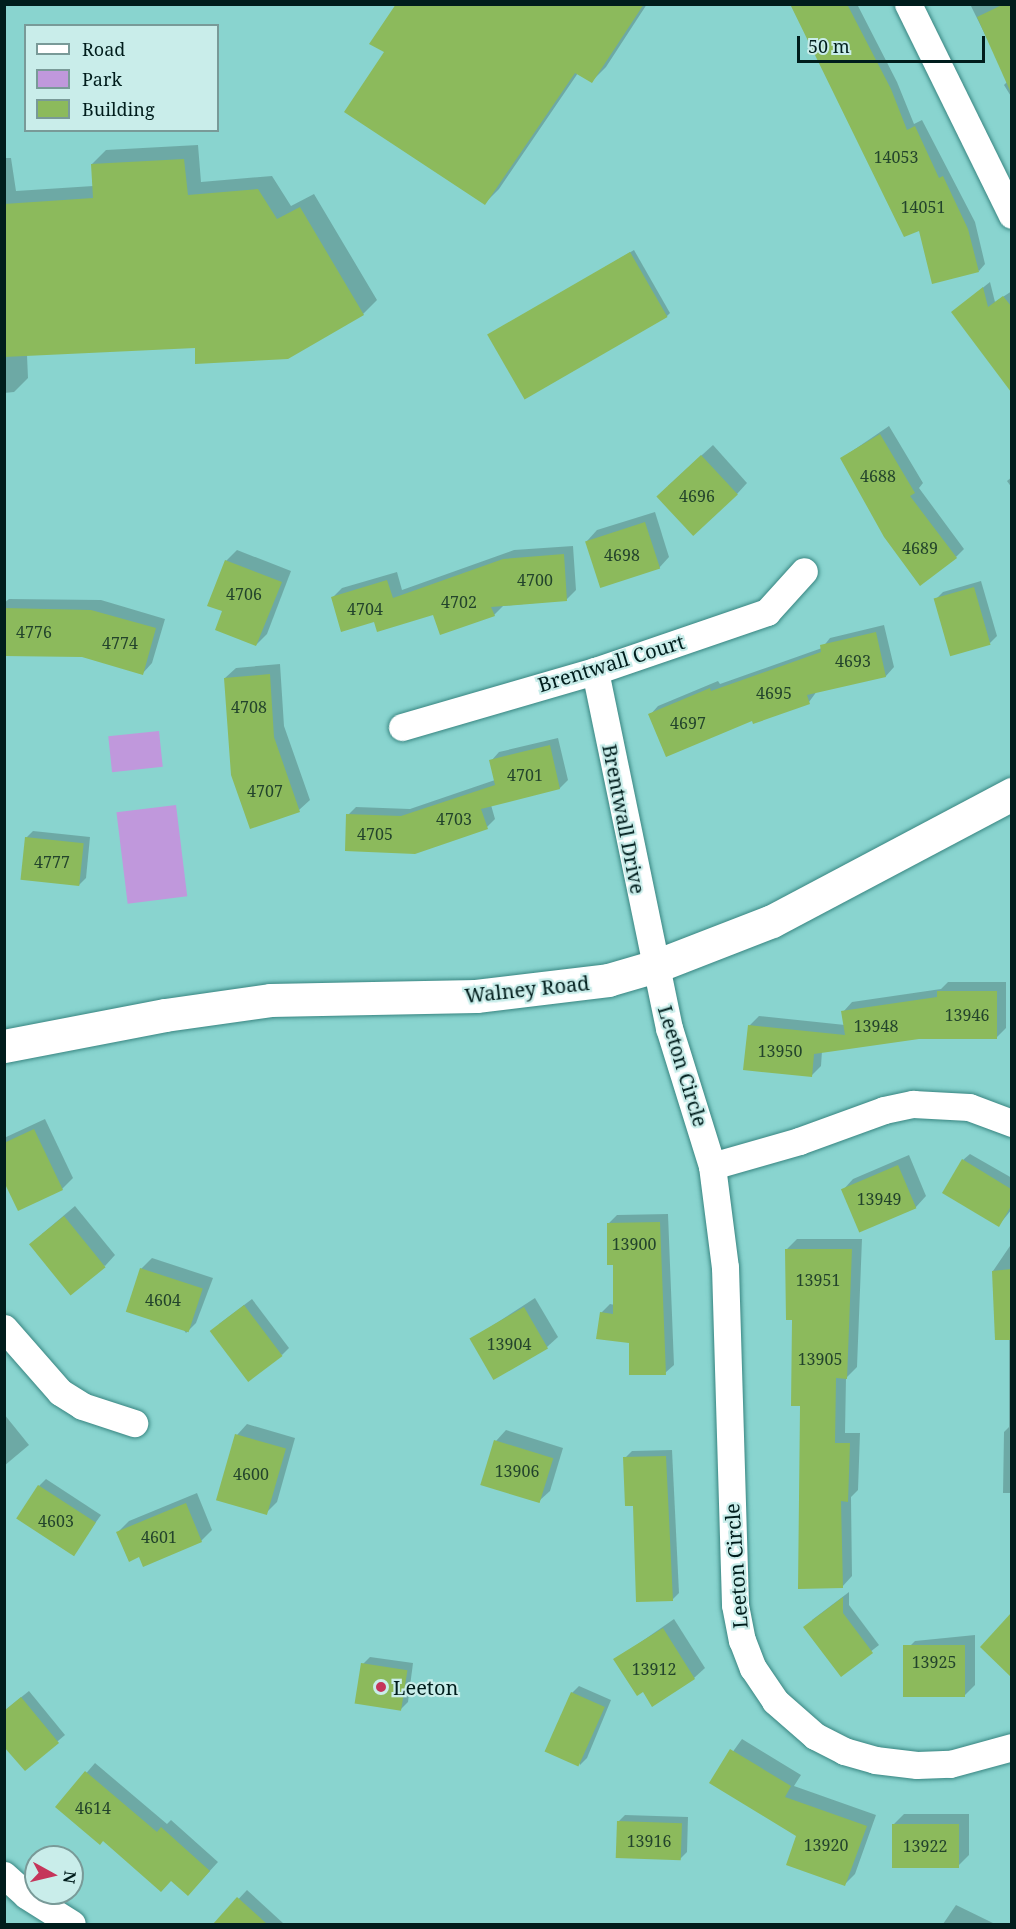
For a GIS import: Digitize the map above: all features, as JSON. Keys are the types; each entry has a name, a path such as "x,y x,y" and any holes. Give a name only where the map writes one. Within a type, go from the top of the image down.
{"main road":[{"name":"Walney Road","path":"4,1046 165,1015 270,1000 527,992 608,980 656,966 772,921 1011,794"}],"street":[{"path":"908,4 1011,215"},
{"name":"Brentwall Court","path":"402,727 595,671 767,612 804,571"},
{"name":"Brentwall Drive","path":"595,671 656,966"},
{"name":"Leeton Circle","path":"656,966 669,1028 712,1166 725,1267 735,1605 742,1640 753,1668 790,1716 815,1736 865,1757 917,1765 950,1764 1011,1748"},
{"path":"712,1166 799,1141 884,1110 913,1104 969,1107 1011,1123"},
{"path":"4,1328 60,1392 82,1406 134,1423"},
{"path":"4,1875 40,1905 72,1924"}],"green space":[{"path":"159,731 163,767 112,772 108,736"},
{"path":"176,805 187,896 128,904 116,812"}],"building":[{"path":"396,4 644,4 592,83 575,73 485,205 344,112 384,52 369,44"},
{"path":"790,4 847,4 891,89 907,130 915,126 939,178 943,176 968,229 979,272 932,284 919,231 904,237"},
{"path":"1004,4 1011,4 1011,93 977,17"},
{"path":"184,159 188,195 258,189 277,219 300,207 364,315 288,359 195,364 195,348 4,357 4,204 93,198 91,164"},
{"path":"630,252 668,317 525,399 487,335"},
{"path":"983,287 988,307 1003,296 1011,306 1011,392 951,312"},
{"path":"880,434 915,493 910,496 957,558 920,586 884,537 840,458"},
{"path":"701,455 738,494 693,536 656,497"},
{"path":"645,522 660,569 600,588 585,541"},
{"path":"564,554 567,601 491,607 495,616 440,635 433,615 377,632 374,622 341,632 331,597 387,580 393,598 503,559"},
{"path":"225,560 282,582 256,646 215,630 222,611 207,606"},
{"path":"974,587 991,645 950,656 934,599"},
{"path":"4,608 91,610 156,628 143,675 82,657 4,656"},
{"path":"876,632 886,677 807,695 810,704 753,724 752,721 666,757 648,714 710,688 711,691 821,652 820,645"},
{"path":"270,674 274,737 300,812 250,829 231,775 224,678"},
{"path":"550,745 560,789 481,809 488,829 415,854 345,851 346,814 401,816 495,785 489,760"},
{"path":"25,837 84,843 79,886 21,880"},
{"path":"937,991 997,991 997,1039 919,1039 814,1054 812,1077 743,1070 748,1025 845,1035 841,1011 937,997"},
{"path":"34,1129 63,1190 18,1211 4,1182 4,1143"},
{"path":"962,1159 1011,1189 1011,1206 999,1227 942,1193"},
{"path":"898,1165 916,1208 859,1232 841,1189"},
{"path":"64,1216 106,1267 71,1296 29,1244"},
{"path":"660,1222 666,1375 629,1375 629,1343 596,1339 600,1312 613,1314 613,1265 607,1265 607,1223"},
{"path":"785,1249 852,1249 847,1379 836,1378 835,1443 850,1443 848,1502 841,1501 843,1588 798,1589 800,1406 791,1406 792,1320 786,1320"},
{"path":"140,1268 203,1288 189,1332 126,1312"},
{"path":"1011,1269 1011,1340 995,1340 992,1271"},
{"path":"244,1305 283,1356 248,1382 210,1331"},
{"path":"524,1307 548,1349 493,1380 469,1338"},
{"path":"235,1434 286,1449 267,1515 216,1500"},
{"path":"494,1440 553,1458 540,1503 480,1485"},
{"path":"666,1456 673,1601 636,1602 633,1506 625,1506 623,1457"},
{"path":"38,1485 96,1523 74,1556 16,1519"},
{"path":"186,1503 202,1542 143,1567 139,1557 129,1562 116,1532"},
{"path":"843,1597 843,1613 873,1653 841,1677 803,1627"},
{"path":"1011,1613 1011,1677 980,1647"},
{"path":"663,1628 695,1679 652,1707 643,1692 637,1696 613,1659"},
{"path":"903,1645 965,1645 965,1697 903,1697"},
{"name":"Leeton","path":"361,1663 407,1670 401,1711 355,1703"},
{"path":"571,1692 605,1707 578,1766 545,1751"},
{"path":"21,1697 59,1743 25,1771 4,1747 4,1711"},
{"path":"730,1749 791,1786 785,1797 867,1826 845,1886 786,1865 796,1836 709,1783"},
{"path":"85,1771 157,1832 161,1827 210,1871 188,1896 171,1881 161,1892 103,1841 100,1845 55,1807"},
{"path":"617,1821 682,1823 681,1860 616,1858"},
{"path":"892,1824 959,1824 959,1868 892,1868"},
{"path":"237,1897 267,1924 213,1924"}],"place":[{"name":"Leeton","path":"381,1687"}]}
